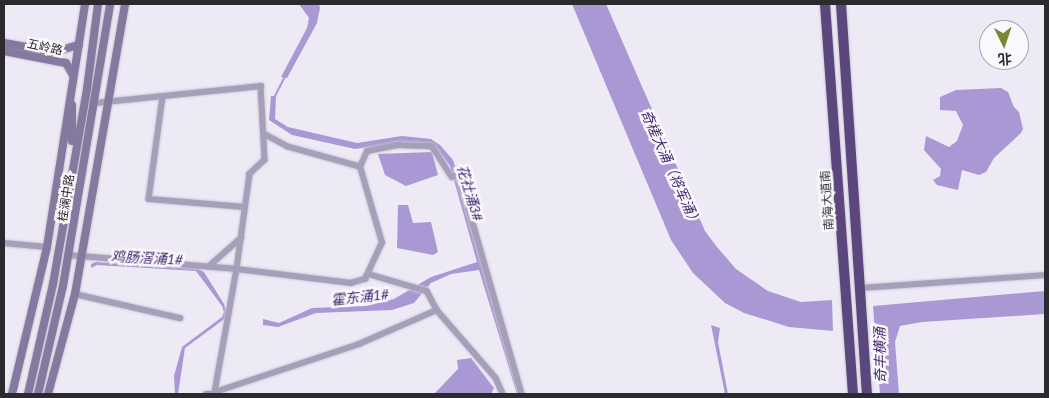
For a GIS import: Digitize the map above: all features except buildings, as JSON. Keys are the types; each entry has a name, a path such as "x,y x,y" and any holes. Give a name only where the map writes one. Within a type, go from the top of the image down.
{"highway":[{"name":"南海大道南","path":"825,4 853,394"},
{"path":"841,4 867,394"}],"main road":[{"path":"12,394 47,246 86,4"},
{"name":"桂澜中路","path":"28,394 62,230 98,4"},
{"name":"桂澜中路","path":"38,394 68,254 95,103 110,4"},
{"path":"48,394 75,294 125,4"},
{"name":"五岭路","path":"4,43 54,52 79,45"},
{"name":"五岭路","path":"4,51 66,63 74,77"},
{"path":"48,59 56,58 54,52"},
{"path":"71,93 74,160"},
{"path":"47,246 62,230"}],"street":[{"path":"95,103 107,104 261,86 265,160 250,174 237,269 216,393"},
{"path":"163,97 149,199 245,207"},
{"path":"264,134 288,147 360,167"},
{"path":"68,254 237,269 351,283 365,280 382,243 360,167 367,151 398,145 432,146 456,175 522,394"},
{"path":"208,267 241,238"},
{"path":"4,243 47,246"},
{"path":"368,274 427,290 437,310 490,371 503,394"},
{"path":"860,288 1045,275"},
{"path":"75,294 180,318"},
{"path":"206,394 216,393 359,344 437,310"}],"water":[{"path":"299,4 319,4 317,23 287,78 281,77 307,28 309,18"},
{"name":"奇槎大涌（将军涌）","path":"572,4 606,4 705,231 717,247 736,269 768,291 801,302 832,300 833,331 789,327 744,313 725,303 693,273 671,240"},
{"path":"1001,88 1008,92 1014,107 1019,112 1023,129 1021,133 994,158 986,172 979,175 962,170 958,190 937,185 933,180 940,176 941,169 924,150 926,136 949,147 957,141 963,125 956,111 940,110 940,97 956,90"},
{"path":"271,96 276,96 275,119 288,127 357,143 402,136 431,139 440,145 453,160 472,218 520,394 517,394 479,270 451,274 431,283 414,303 392,310 316,313 278,327 263,325 263,319 279,323 312,308 366,306 394,299 431,277 477,262 450,166 437,149 422,143 403,142 355,149 292,135 269,120"},
{"path":"432,152 438,175 406,186 385,175 378,154"},
{"path":"398,205 408,205 413,223 431,222 438,252 433,255 397,248"},
{"path":"96,262 197,268 204,272 224,304 227,315 223,320 185,348 178,394 175,394 174,376 182,347 222,317 224,312 222,306 196,271 97,265 91,268 91,264"},
{"name":"奇丰横涌","path":"1045,291 1045,314 922,322 900,326 895,342 899,394 880,394 873,306"},
{"path":"711,325 720,328 718,342 728,394 725,394"},
{"path":"471,358 494,388 491,394 434,394 458,369 457,360"}],"waterway":[{"name":"花社涌3#","path":"274,98 285,76"}],"water label":[{"name":"鸡肠滘涌1#","path":"147,258"},
{"name":"霍东涌1#","path":"360,297"}]}
